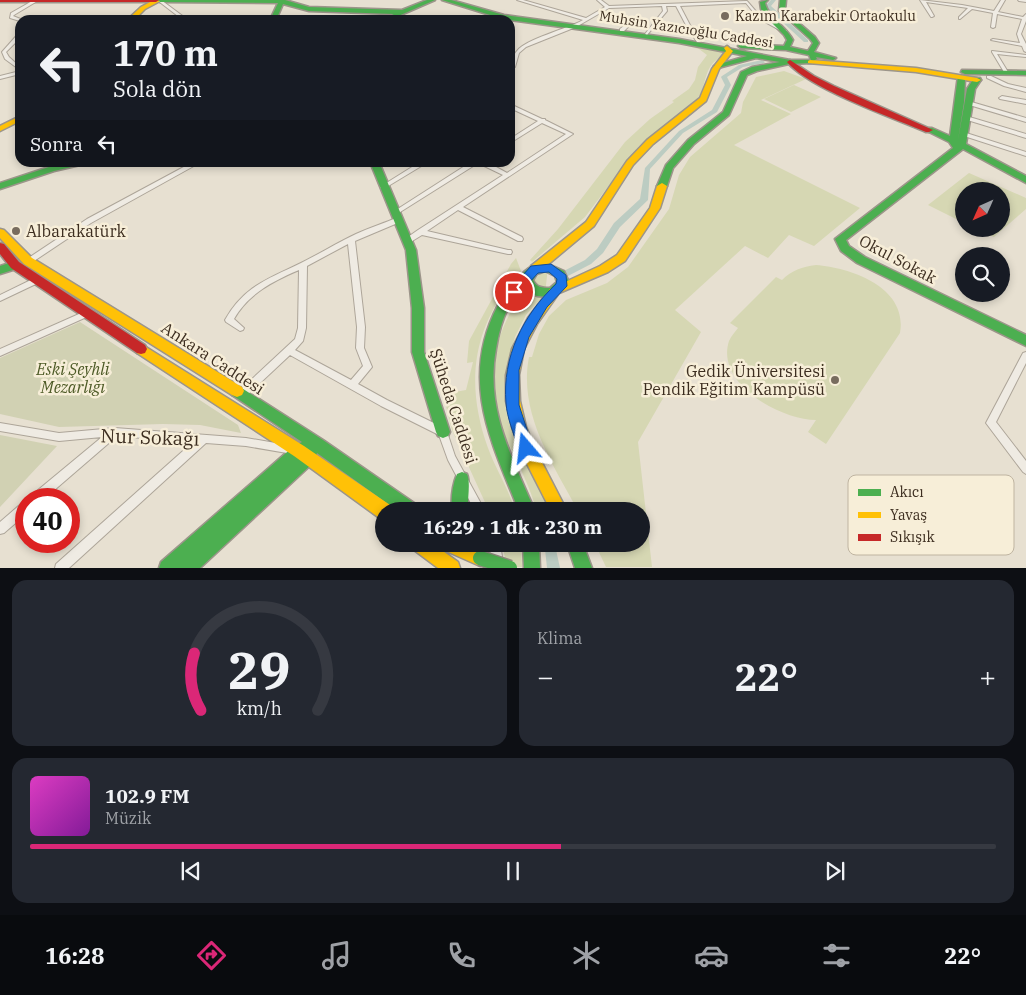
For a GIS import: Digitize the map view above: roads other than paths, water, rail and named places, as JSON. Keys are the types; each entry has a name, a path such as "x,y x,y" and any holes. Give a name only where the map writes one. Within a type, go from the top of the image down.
{"street":[{"path":"0,0 281,0 309,9 404,12"},
{"path":"15,18 11,17 12,14 37,0"},
{"path":"135,15 143,8 158,0"},
{"path":"158,0 179,15"},
{"path":"275,15 281,0"},
{"path":"396,15 432,0"},
{"name":"Muhsin Yazıcıoğlu Caddesi","path":"445,0 496,15"},
{"name":"Muhsin Yazıcıoğlu Caddesi","path":"453,0 507,15"},
{"path":"519,0 580,23"},
{"path":"527,3 532,0"},
{"path":"599,0 608,7"},
{"path":"647,0 655,3"},
{"path":"647,6 662,0"},
{"path":"718,66 753,52 777,49 790,40 787,32 763,10 762,3 765,0"},
{"path":"783,0 782,11 813,38 816,43 809,58"},
{"path":"960,18 970,8 974,0"},
{"path":"993,27 995,13 1003,0"},
{"path":"1020,0 1026,1"},
{"path":"515,56 524,46 580,23 608,7 747,1 759,17 787,32"},
{"path":"923,1 1025,18 1019,34 1026,51"},
{"path":"923,1 932,16"},
{"path":"648,34 665,12 664,5"},
{"path":"678,5 689,28 699,41"},
{"name":"Muhsin Yazıcıoğlu Caddesi","path":"515,17 580,23 699,41 777,49 809,58"},
{"name":"Muhsin Yazıcıoğlu Caddesi","path":"515,18 580,23 753,52 784,61 809,58 856,61 962,75 1006,72 1026,73"},
{"path":"622,30 631,22"},
{"path":"15,40 4,52 15,65"},
{"path":"993,40 1025,45"},
{"path":"524,502 502,452 490,417 486,384 486,358 494,330 505,303 531,272 590,224 630,163 650,142 704,99 718,66 730,51 727,48"},
{"path":"777,49 784,61 811,78 958,140 1026,180"},
{"path":"1006,72 994,52 1026,56"},
{"path":"531,272 528,284 531,288 542,293 556,290 604,269 621,258 655,208 669,167 690,142 726,113 744,74 784,61"},
{"path":"0,78 15,72"},
{"path":"958,140 964,102 962,75 1026,90"},
{"path":"964,102 972,88 982,79 1026,77"},
{"path":"1002,98 1026,102"},
{"path":"964,102 1026,120"},
{"path":"407,240 570,134 515,108"},
{"path":"961,117 1026,136"},
{"path":"515,138 543,120"},
{"path":"0,129 15,121"},
{"path":"958,140 1026,154"},
{"path":"958,140 1026,185"},
{"name":"Okul Sokak","path":"958,140 840,238 841,244 861,260 1026,340"},
{"path":"2,186 63,167"},
{"path":"0,270 28,261 89,221 189,167"},
{"name":"Şüheda Caddesi","path":"377,167 383,186 411,250 418,308 418,352 451,457 475,502"},
{"path":"383,186 416,167"},
{"path":"240,328 230,320 234,310 243,298 264,283 303,265 396,216 469,167"},
{"path":"491,167 507,175"},
{"path":"458,207 520,239"},
{"name":"Ankara Caddesi","path":"0,232 28,261 242,395 398,502"},
{"path":"420,232 508,252"},
{"path":"351,240 361,327 360,348 368,367 352,385"},
{"name":"Ankara Caddesi","path":"0,247 15,265 304,454 375,505"},
{"path":"242,395 299,341 302,328 303,265"},
{"path":"531,272 546,267 560,274 563,282 543,304 523,336 513,370 512,405 526,448 554,502"},
{"path":"0,298 37,280"},
{"path":"0,353 88,313"},
{"path":"289,350 442,432"},
{"path":"1026,355 991,423 1026,469"},
{"path":"246,442 258,436 259,426"},
{"name":"Nur Sokağı","path":"0,427 59,437 115,432 246,442 304,454"},
{"path":"49,488 115,432"},
{"path":"60,568 204,439"},
{"path":"187,568 314,444"},
{"path":"167,568 304,454"},
{"path":"459,502 462,478"},
{"path":"0,529 15,516"},
{"path":"431,552 452,567"},
{"path":"472,552 480,558 510,568"},
{"path":"496,552 498,568"},
{"path":"531,552 532,568"},
{"path":"578,552 584,568"}],"waterway":[{"path":"774,0 768,6 806,41"},
{"path":"563,275 588,262 600,251 617,225 644,200 647,169 681,132 715,111 728,85 724,77 741,66 762,62"},
{"path":"551,552 554,568"}],"place":[{"name":"Kazım Karabekir Ortaokulu","path":"725,16"},
{"name":"Albarakatürk","path":"16,231"},
{"name":"Gedik Üniversitesi Pendik Eğitim Kampüsü","path":"835,380"}],"park label":[{"name":"Eski Şeyhli Mezarlığı","path":"73,378"}]}
